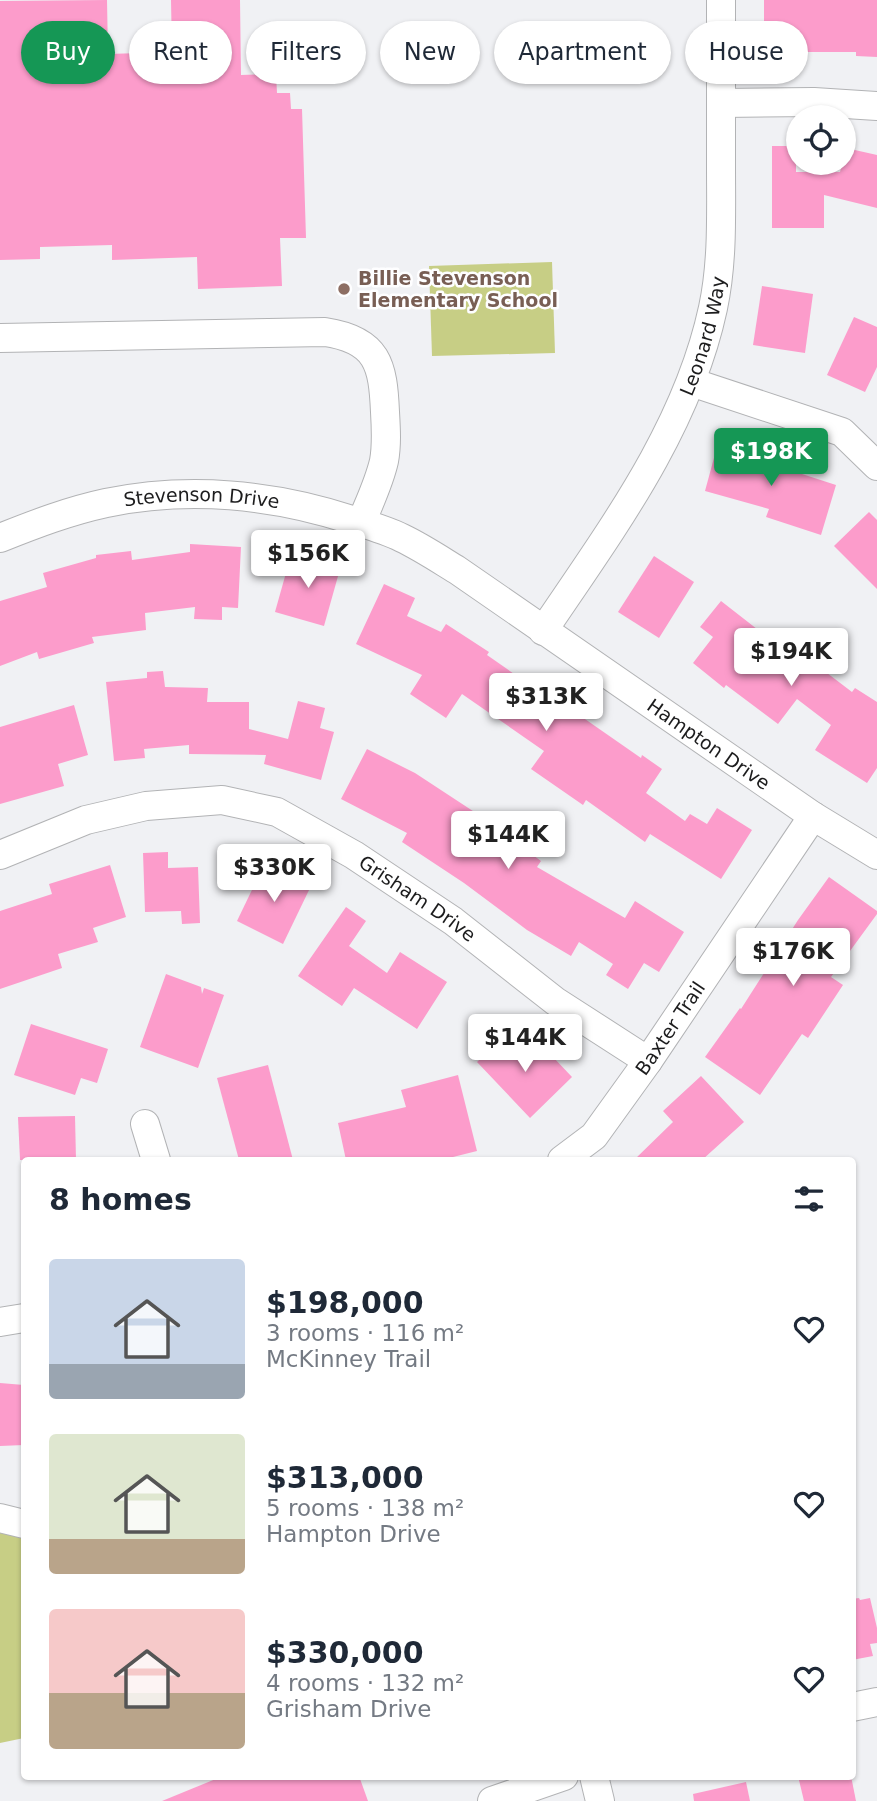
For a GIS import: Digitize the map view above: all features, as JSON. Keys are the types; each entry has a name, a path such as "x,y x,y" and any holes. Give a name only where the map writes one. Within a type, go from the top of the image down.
{"street":[{"name":"Leonard Way","path":"543,631 651,467 691,382 714,306 722,236 721,0"},
{"path":"721,103 814,102 877,106"},
{"path":"0,338 325,332 358,342 378,362 384,380 386,443 384,461 361,523"},
{"path":"691,382 842,432 877,466"},
{"name":"Stevenson Drive","path":"0,538 75,510 137,497 235,495 268,498 298,504 399,537 428,552 543,631"},
{"name":"Hampton Drive","path":"543,631 813,816 877,855"},
{"name":"Grisham Drive","path":"0,855 86,820 146,806 222,800 277,812 365,862 453,921 555,1001 648,1061"},
{"name":"Baxter Trail","path":"566,1157 594,1136 648,1061 813,816"},
{"path":"145,1124 155,1157"},
{"path":"0,1322 21,1318"},
{"path":"0,1518 21,1523"},
{"path":"856,1706 877,1702"},
{"path":"492,1801 552,1780"},
{"path":"595,1780 600,1801"}],"green space":[{"path":"552,262 555,353 432,356 429,266"},
{"path":"0,1533 21,1536 21,1739 0,1743"}],"building":[{"path":"107,0 107,21 21,21 21,84 115,84 115,54 129,53 129,84 232,84 232,21 171,21 171,0 240,0 241,75 246,75 246,84 277,84 277,93 290,93 291,109 302,109 306,238 280,238 282,286 198,289 197,257 112,260 112,245 40,247 40,259 0,260 0,1"},
{"path":"764,0 877,0 877,57 856,56 856,52 808,52 808,21 764,21"},
{"path":"772,146 786,146 786,175 856,175 856,150 877,155 877,208 824,195 824,228 772,228"},
{"path":"762,286 813,294 805,353 753,345"},
{"path":"854,317 877,327 877,367 865,392 827,375"},
{"path":"718,443 769,457 768,463 836,485 821,535 766,517 769,509 705,491"},
{"path":"869,512 877,520 877,589 834,546"},
{"path":"190,544 241,547 238,608 222,607 222,620 194,619 195,607 145,613 146,630 92,637 94,643 39,659 37,652 0,666 0,601 47,587 43,573 96,558 96,555 131,551 132,560 190,552"},
{"path":"291,555 340,569 324,626 275,612"},
{"path":"654,556 694,582 659,638 618,612"},
{"path":"384,584 415,598 407,616 441,632 446,624 489,652 487,655 570,713 572,710 641,758 642,755 662,769 646,793 685,821 690,814 707,824 717,808 752,830 721,879 650,834 645,842 586,800 583,805 531,769 544,751 462,694 446,718 410,694 422,675 356,644"},
{"path":"721,601 780,647 785,641 852,692 855,688 877,702 877,768 867,783 815,750 831,725 797,699 778,724 726,685 724,688 693,663 713,637 700,627"},
{"path":"163,671 165,687 208,688 207,702 249,702 249,729 288,739 298,701 325,708 320,728 334,732 321,780 264,764 266,755 189,754 189,745 144,749 145,758 114,761 106,682 147,678 147,672"},
{"path":"74,705 88,755 58,764 64,786 0,804 0,727"},
{"path":"367,749 415,773 479,815 541,861 537,867 625,918 635,901 684,932 659,972 644,963 628,989 606,975 613,964 579,942 571,956 527,930 464,883 402,842 407,833 341,799"},
{"path":"168,852 168,868 198,867 200,923 182,924 181,911 145,912 143,853"},
{"path":"110,865 126,917 93,928 98,942 58,954 62,968 0,989 0,911 52,894 49,884"},
{"path":"264,865 310,888 283,944 237,921"},
{"path":"829,877 877,911 877,914 831,977 843,985 808,1038 802,1034 760,1095 705,1057 741,1009"},
{"path":"346,907 366,921 349,946 387,973 400,952 447,982 417,1029 354,988 342,1006 298,976"},
{"path":"166,974 201,987 202,994 204,988 224,995 198,1068 140,1047"},
{"path":"31,1024 108,1049 97,1083 81,1078 75,1095 14,1075"},
{"path":"534,1037 572,1077 530,1118 477,1062 501,1039 516,1054"},
{"path":"268,1065 292,1157 238,1157 217,1078"},
{"path":"458,1075 477,1151 453,1157 345,1157 338,1123 406,1107 401,1090"},
{"path":"701,1076 744,1122 705,1157 637,1157 673,1122 663,1111"},
{"path":"75,1116 76,1157 21,1157 20,1160 18,1117"},
{"path":"0,1383 21,1385 21,1445 0,1446"},
{"path":"856,1598 870,1598 877,1628 877,1643 870,1644 873,1656 856,1659"},
{"path":"213,1780 360,1780 368,1801 162,1801"},
{"path":"799,1780 852,1780 856,1801 804,1801"},
{"path":"746,1782 750,1801 694,1801 693,1794"}],"place":[{"name":"Billie Stevenson Elementary School","path":"344,289"}]}
